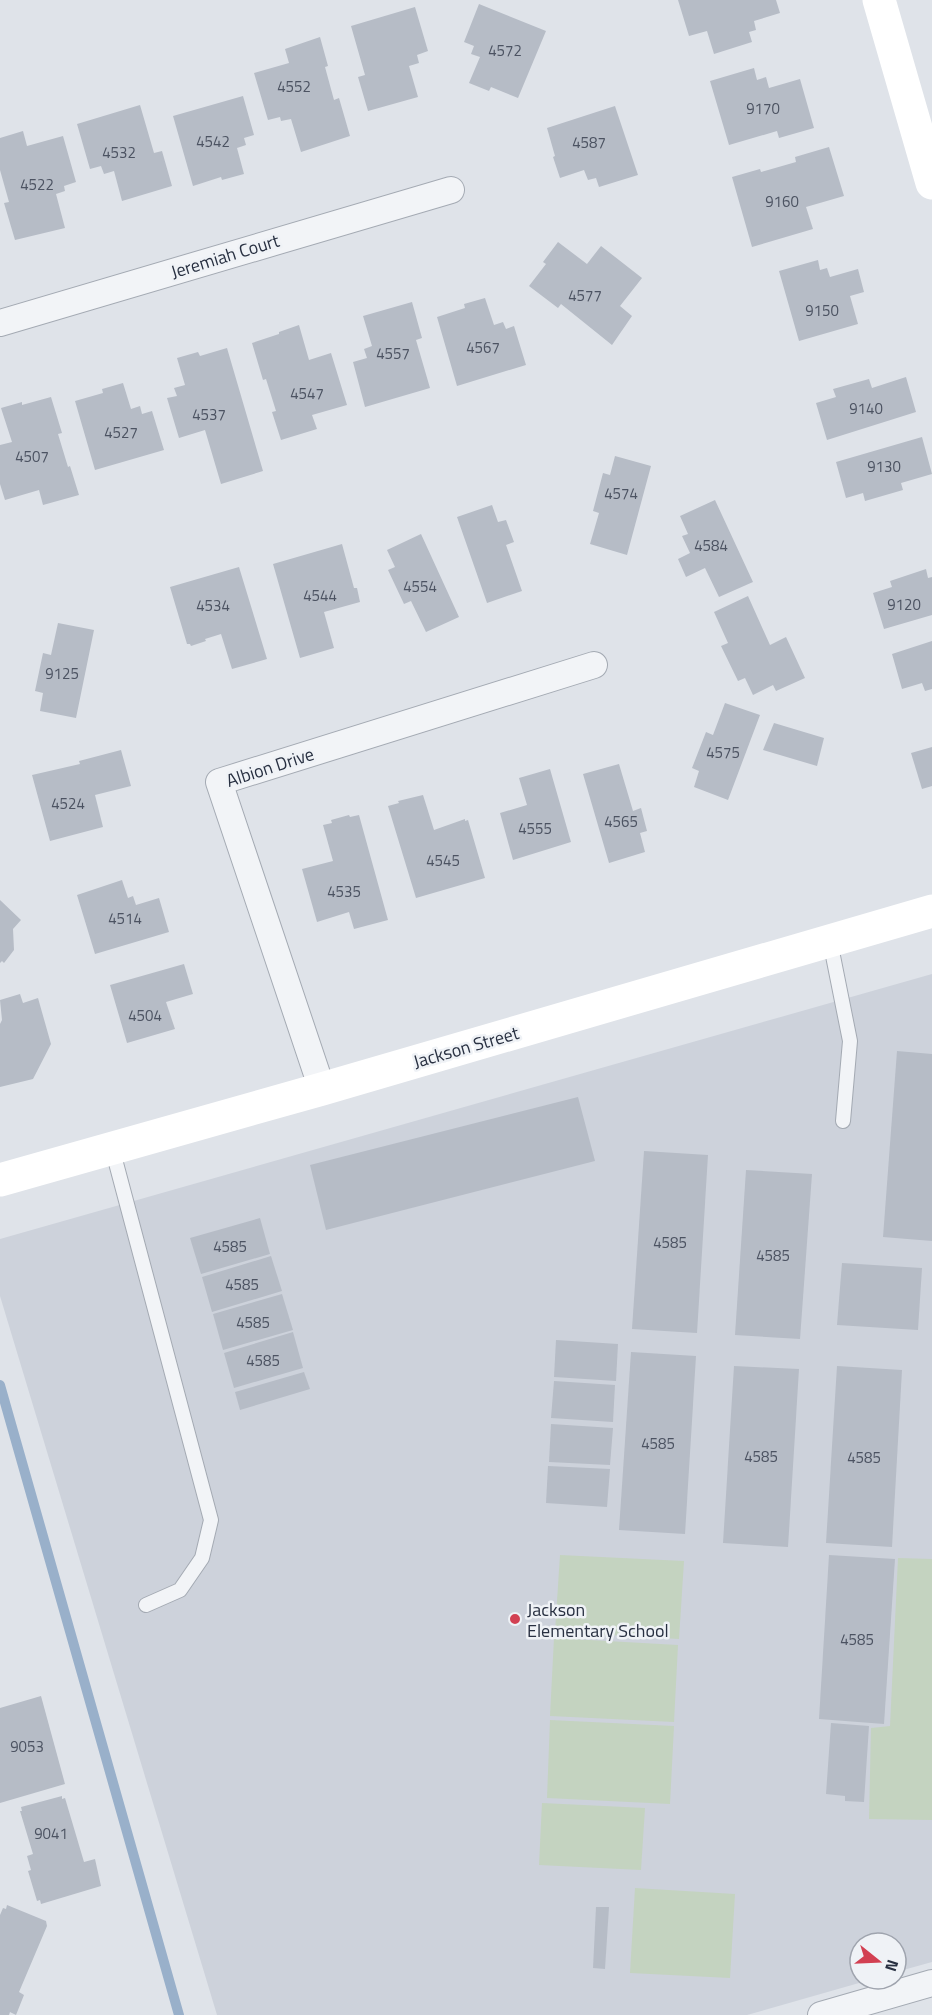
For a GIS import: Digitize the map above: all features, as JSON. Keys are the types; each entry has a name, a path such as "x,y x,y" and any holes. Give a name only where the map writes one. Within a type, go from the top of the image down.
{"main road":[{"path":"879,0 932,183"},
{"name":"Jackson Street","path":"0,1180 322,1089 932,911"}],"street":[{"name":"Jeremiah Court","path":"0,323 450,190"},
{"name":"Albion Drive","path":"322,1089 219,782 594,665"},
{"path":"820,2015 932,1983"}],"lane":[{"path":"830,941 850,1041 843,1121"},
{"path":"112,1148 211,1520 202,1558 180,1590 146,1605"}],"shaded area":[{"name":"Jackson Elementary School","path":"932,974 932,1962 908,1969 908,1931 848,1931 848,1986 747,2015 217,2015 0,1296 0,1239"}],"green space":[{"path":"560,1555 684,1561 679,1639 555,1632"},
{"path":"898,1558 932,1559 932,1820 869,1819 871,1728 890,1726"},
{"path":"554,1638 678,1645 674,1722 550,1716"},
{"path":"550,1720 674,1726 670,1804 547,1798"},
{"path":"542,1803 645,1808 641,1870 539,1865"},
{"path":"635,1888 735,1894 730,1978 630,1973"}],"building":[{"path":"678,0 776,0 780,13 754,21 756,30 749,32 752,42 714,54 707,31 689,36"},
{"path":"479,4 546,31 518,98 491,87 489,91 469,83 480,57 471,54 474,46 464,42"},
{"path":"415,7 428,51 417,55 419,63 409,66 418,97 368,111 358,77 365,75 351,26"},
{"path":"320,37 334,100 339,98 350,136 301,152 291,119 281,121 280,117 268,120 254,73 289,63 285,49"},
{"path":"754,68 757,80 766,77 769,88 800,79 814,128 779,138 777,131 729,145 710,81"},
{"path":"243,96 254,135 244,138 246,145 237,148 244,174 222,180 221,177 193,186 173,116"},
{"path":"140,105 154,153 162,151 172,186 122,201 114,171 104,174 101,166 90,169 77,124"},
{"path":"615,106 638,175 599,187 596,178 588,180 584,170 560,178 547,128"},
{"path":"23,131 27,146 63,136 76,182 64,186 65,191 56,194 65,228 15,240 4,203 9,202 0,170 0,138"},
{"path":"829,147 844,196 806,207 813,229 752,247 732,177 796,162 795,157"},
{"path":"558,242 587,264 601,246 642,278 620,306 632,316 612,345 561,304 558,308 529,286 546,264 543,262"},
{"path":"818,260 820,270 827,268 830,277 858,269 864,292 850,296 858,324 799,341 779,271"},
{"path":"485,298 494,325 503,322 506,329 514,326 526,365 457,386 437,317 465,308 464,304"},
{"path":"412,302 422,338 416,340 430,388 365,407 353,362 367,358 364,349 372,346 363,316"},
{"path":"299,325 309,360 331,353 347,405 312,415 317,429 281,440 272,412 276,411 266,379 263,380 252,343"},
{"path":"227,348 263,471 221,484 205,430 179,438 167,398 177,396 174,388 185,385 177,358 198,352 200,356"},
{"path":"906,377 916,412 827,440 816,403 836,397 833,389 869,379 872,388"},
{"path":"123,383 131,409 140,406 142,414 152,411 164,450 95,470 75,401 103,393 102,389"},
{"path":"51,397 62,433 58,434 79,495 43,505 39,490 5,500 0,484 0,445 12,442 1,408"},
{"path":"922,437 932,474 901,483 903,490 865,501 863,493 846,498 836,462"},
{"path":"615,456 651,466 627,555 590,544 599,513 593,511 603,473 610,475"},
{"path":"715,500 753,582 719,597 705,568 686,577 678,559 690,553 682,536 688,534 680,516"},
{"path":"492,505 498,522 506,520 514,542 506,545 522,591 487,603 457,517"},
{"path":"421,534 459,617 426,632 411,601 404,604 388,570 395,567 387,550"},
{"path":"342,544 360,602 324,612 334,648 300,658 273,564"},
{"path":"239,567 267,659 232,669 221,634 191,646 187,644 170,587"},
{"path":"926,569 928,578 932,577 932,615 884,629 873,593 892,587 890,581"},
{"path":"748,596 770,645 786,637 805,678 776,691 773,685 753,695 745,678 738,681 721,646 728,643 714,612"},
{"path":"58,623 94,630 76,718 40,711 43,693 35,691 43,653 51,655"},
{"path":"932,641 932,689 925,691 922,683 902,689 892,654"},
{"path":"725,703 760,715 728,800 694,787 699,771 692,768 706,732 713,735"},
{"path":"774,723 824,738 817,766 763,750"},
{"path":"932,747 932,786 922,789 911,753"},
{"path":"121,750 131,786 95,795 103,827 50,841 32,775 80,764 79,761"},
{"path":"619,764 633,811 641,808 647,831 640,833 645,852 609,863 583,774"},
{"path":"550,769 571,842 513,860 500,813 527,805 519,778"},
{"path":"423,795 434,830 465,819 465,821 468,820 485,878 416,898 388,806"},
{"path":"349,815 350,817 359,815 388,920 354,929 349,912 317,922 302,869 333,861 323,825"},
{"path":"122,880 128,898 133,896 136,905 159,898 169,932 95,954 77,895"},
{"path":"0,900 21,920 13,929 14,950 4,963 2,961 0,963"},
{"path":"184,964 193,994 166,1002 175,1029 127,1043 110,985"},
{"path":"20,994 23,1003 38,998 51,1044 33,1079 0,1087 0,1024 2,1020 0,1000"},
{"path":"897,1051 932,1054 932,1241 883,1237"},
{"path":"578,1097 595,1161 326,1230 310,1165"},
{"path":"644,1151 708,1155 697,1333 632,1329"},
{"path":"746,1170 812,1174 800,1339 735,1335"},
{"path":"260,1218 270,1254 201,1274 190,1238"},
{"path":"271,1256 282,1291 212,1312 202,1277"},
{"path":"842,1263 922,1268 918,1330 837,1325"},
{"path":"282,1294 293,1330 223,1350 213,1314"},
{"path":"293,1332 303,1368 234,1388 224,1353"},
{"path":"556,1340 618,1344 616,1381 554,1377"},
{"path":"631,1352 696,1356 685,1534 619,1530"},
{"path":"734,1366 799,1369 788,1547 723,1543"},
{"path":"837,1366 902,1370 892,1547 826,1543"},
{"path":"304,1372 310,1389 240,1410 235,1392"},
{"path":"554,1381 615,1385 613,1422 551,1418"},
{"path":"551,1424 613,1428 610,1465 549,1462"},
{"path":"548,1466 610,1469 607,1507 546,1503"},
{"path":"829,1555 895,1559 884,1724 819,1719"},
{"path":"41,1696 65,1784 0,1803 0,1708"},
{"path":"831,1723 869,1726 864,1802 845,1801 845,1796 826,1794"},
{"path":"62,1796 62,1799 65,1798 84,1862 95,1859 101,1886 41,1904 40,1900 37,1901 28,1871 31,1870 27,1856 33,1854 20,1811 22,1811 21,1807"},
{"path":"7,1905 46,1921 47,1926 19,1992 24,1995 16,2015 10,2012 9,2015 0,2015 0,1915"},
{"path":"596,1907 609,1907 605,1969 593,1968"}],"waterway":[{"path":"0,1385 179,2015"}],"place":[{"name":"Jackson Elementary School","path":"515,1619"}]}
